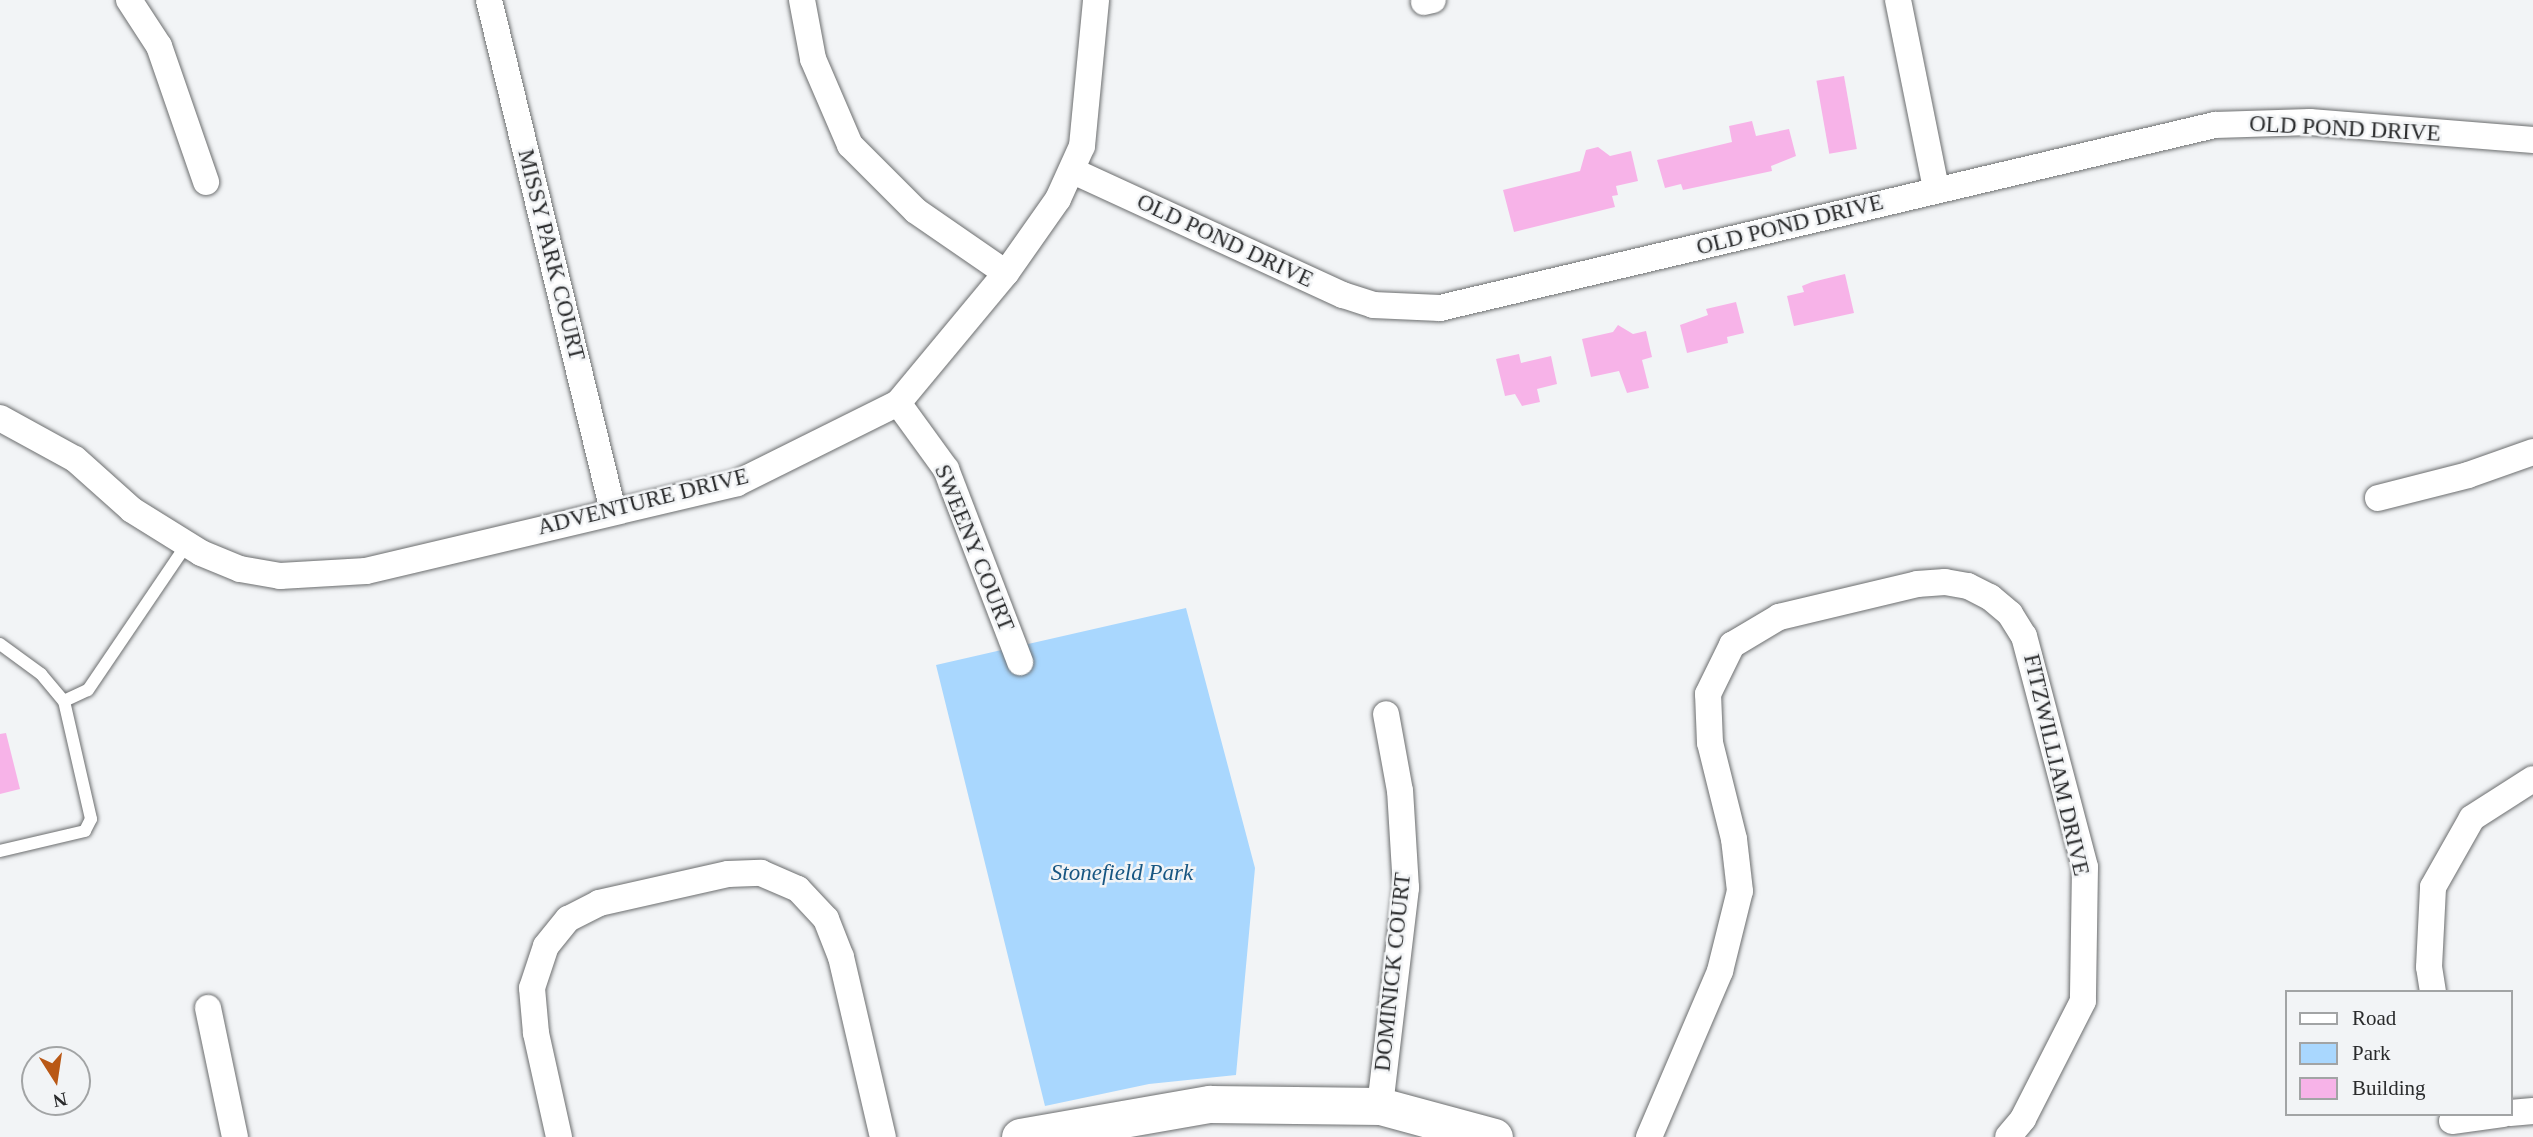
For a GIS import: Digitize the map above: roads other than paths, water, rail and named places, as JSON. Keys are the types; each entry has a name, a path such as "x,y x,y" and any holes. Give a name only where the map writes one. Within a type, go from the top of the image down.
{"street":[{"path":"129,0 159,46 206,182"},
{"name":"MISSY PARK COURT","path":"489,0 613,511"},
{"path":"802,0 813,60 850,145 916,211 1006,273"},
{"name":"ADVENTURE DRIVE","path":"0,418 75,459 132,510 187,544 240,569 280,576 322,576 366,571 737,483 898,403 1006,273 1058,199 1073,171 1082,146 1096,0"},
{"path":"1898,0 1936,189"},
{"name":"OLD POND DRIVE","path":"1073,171 1343,295 1406,309 1472,303 2162,135 2240,123 2310,122 2533,140"},
{"name":"SWEENY COURT","path":"898,403 946,469 1020,662"},
{"path":"2378,498 2468,475 2533,452"},
{"name":"FITZWILLIAM DRIVE","path":"1649,1137 1720,971 1740,891 1734,838 1710,743 1708,694 1732,645 1779,617 1917,584 1968,586 1990,597 2010,614 2033,659 2085,867 2083,1000 2023,1119 2008,1137"},
{"name":"DOMINICK COURT","path":"1380,1106 1406,888 1400,791 1386,714"},
{"path":"2433,990 2429,967 2432,887 2472,818 2533,779"},
{"path":"559,1137 536,1033 532,988 546,946 568,919 599,903 728,874 761,873 798,889 826,919 841,957 883,1137"},
{"path":"208,1009 235,1137"},
{"path":"1031,1136 1210,1104 1380,1106 1494,1137"},
{"path":"2512,1113 2533,1111"},
{"path":"2451,1124 2493,1116"}],"lane":[{"path":"64,701 88,690 187,544"},
{"path":"0,644 41,674 64,701 90,827 0,851"}],"park label":[{"name":"Stonefield Park","path":"1122,873"}]}
